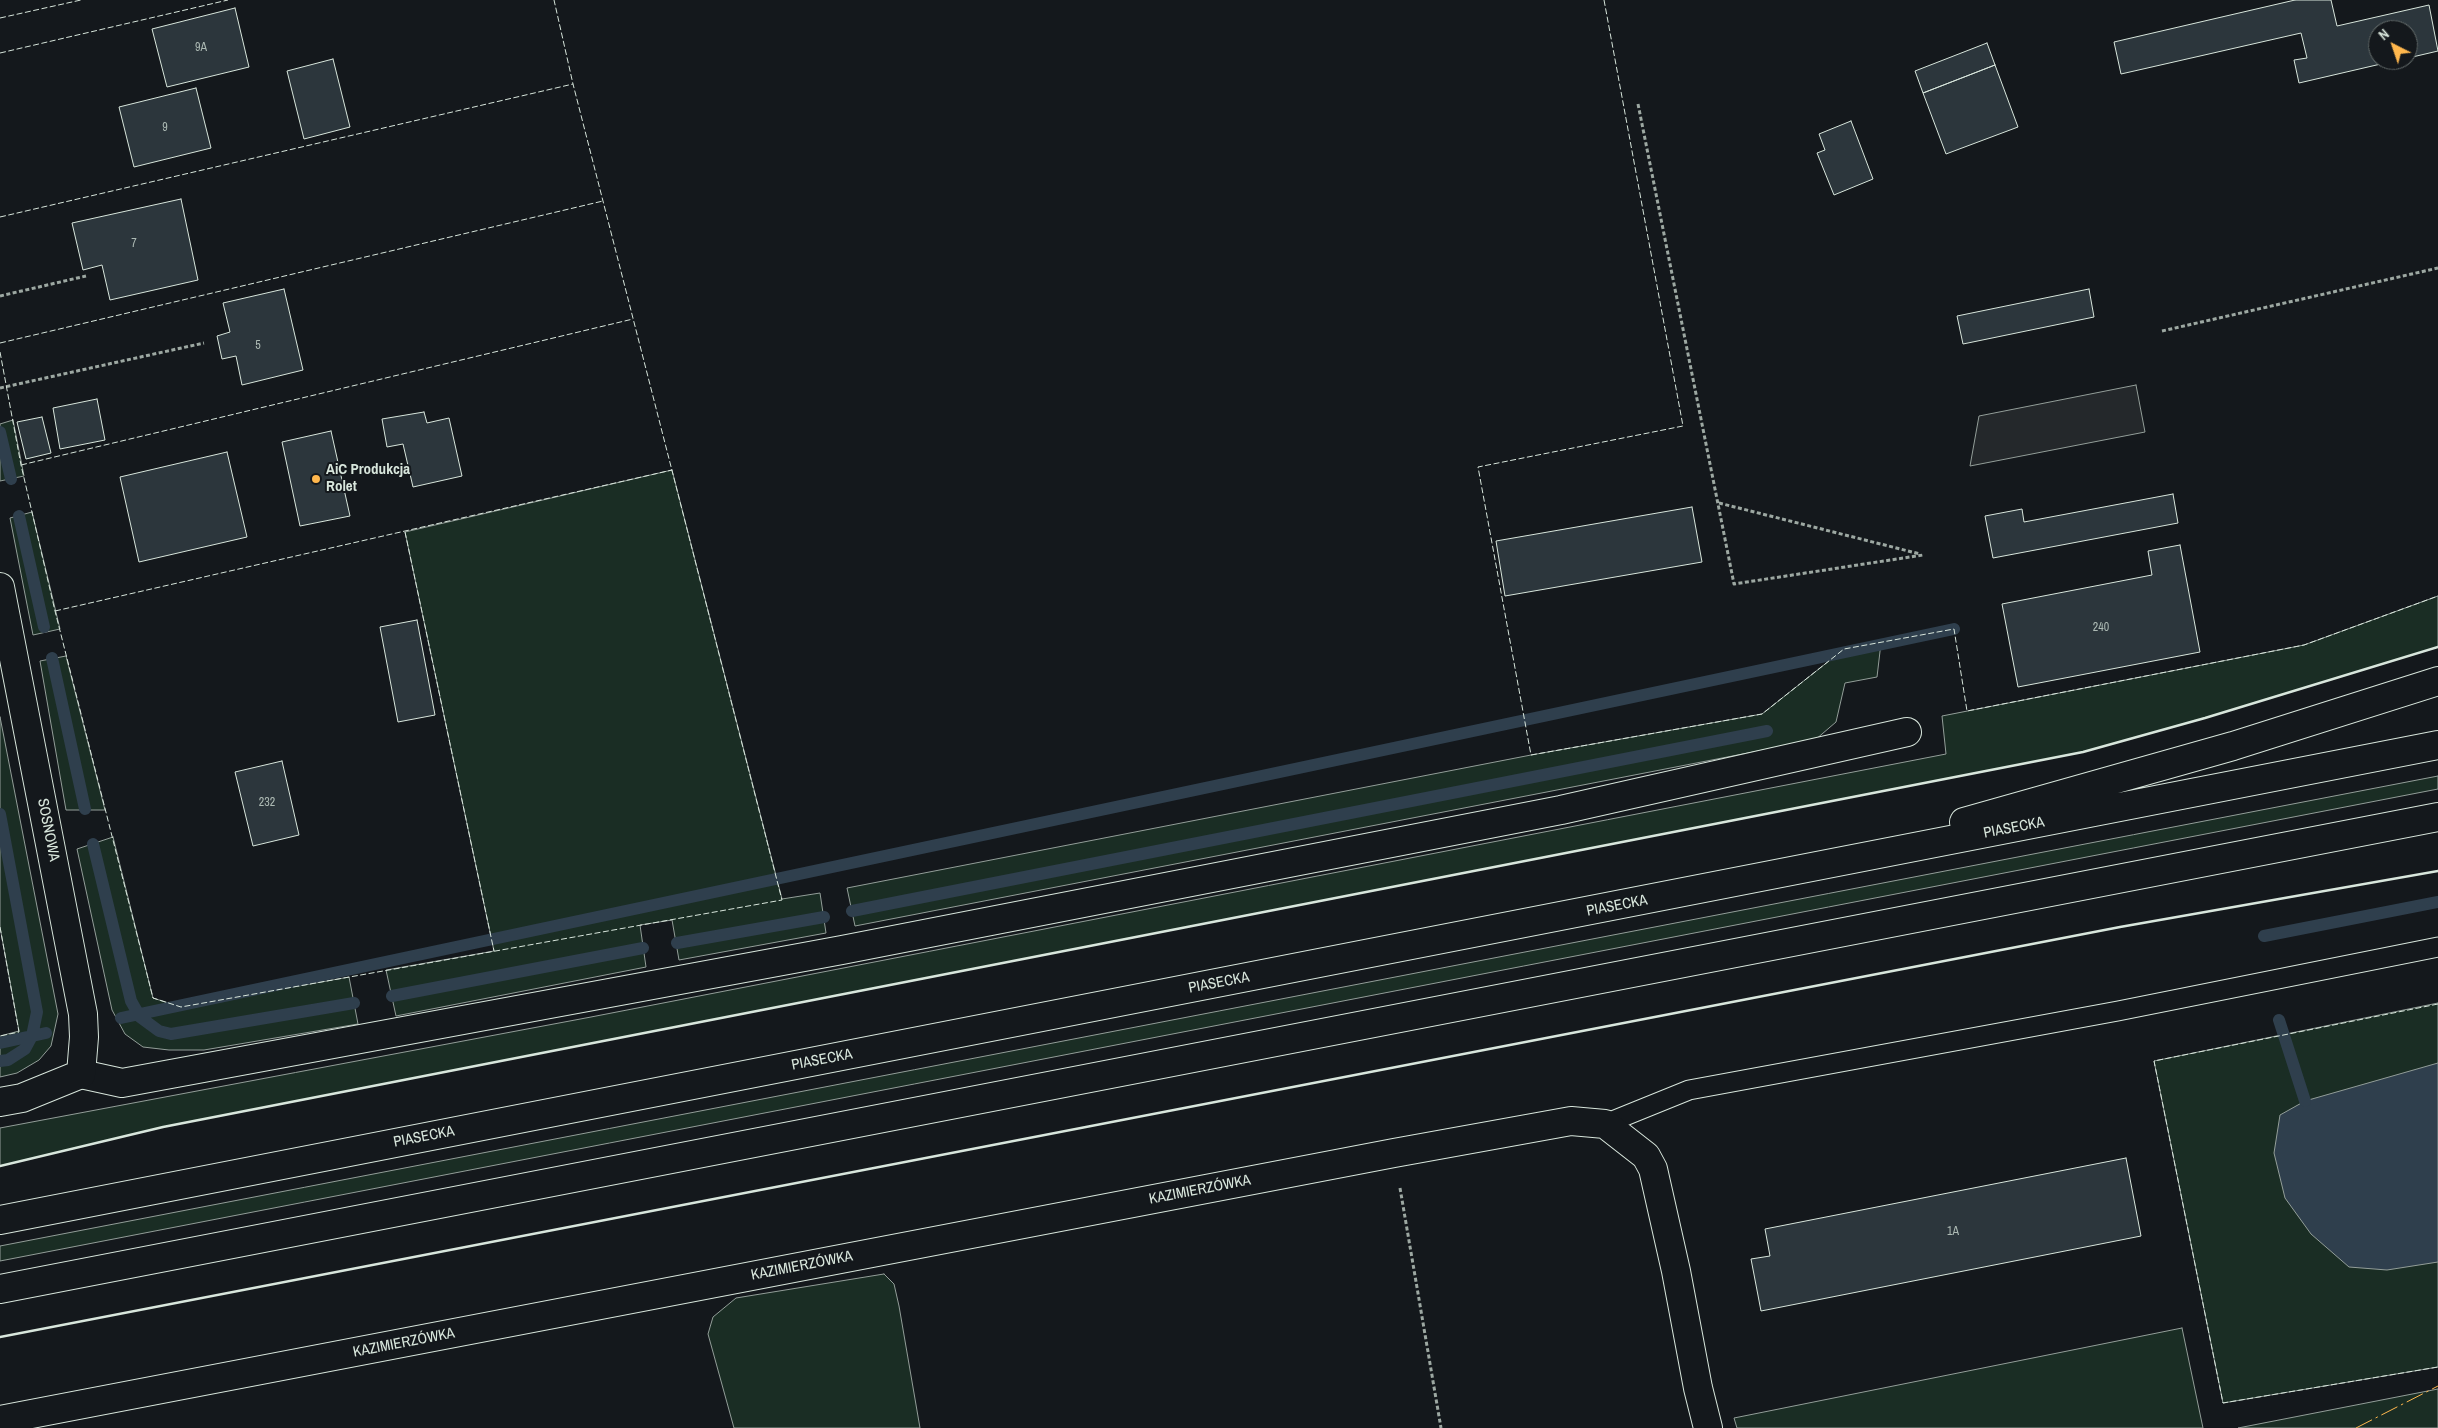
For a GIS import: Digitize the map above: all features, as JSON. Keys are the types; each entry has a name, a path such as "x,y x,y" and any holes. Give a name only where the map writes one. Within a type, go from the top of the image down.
{"main road":[{"name":"SOSNOWA","path":"0,587 83,1014 81,1074"},
{"path":"1775,875 2233,746 2438,681"},
{"path":"0,1102 22,1098 81,1074 122,1083 842,950 1561,810 1907,732"},
{"name":"PIASECKA","path":"0,1220 2438,745"},
{"path":"0,1289 2438,817"},
{"name":"KAZIMIERZÓWKA","path":"0,1420 1394,1153 1571,1121 1605,1124"},
{"path":"1605,1124 1646,1156 1652,1168 1676,1270 1698,1388 1708,1428"}],"lane":[{"path":"1605,1124 1689,1090 2118,1011 2438,947"}],"path":[{"path":"1638,104 1734,584 1923,555 1719,503"},
{"path":"2162,331 2438,268"},
{"path":"0,296 86,276"},
{"path":"0,388 204,343"},
{"path":"1394,1153 1441,1428"}],"green space":[{"path":"13,420 24,476 0,481 0,424"},
{"path":"672,470 782,899 820,893 826,933 679,960 672,920 640,925 646,967 396,1016 386,970 494,951 405,532"},
{"path":"32,512 60,629 33,635 10,518"},
{"path":"2438,596 2438,647 2205,718 2083,752 163,1127 0,1166 0,1128 591,1017 1946,754 1942,716 2304,645"},
{"path":"1881,643 1877,677 1845,683 1836,722 1815,740 855,926 847,888 1531,755 1762,714 1844,649"},
{"path":"66,656 105,810 66,810 40,661"},
{"path":"0,717 58,1014 51,1046 39,1060 17,1073 0,1077 0,1036 19,1031 0,927"},
{"path":"2438,776 2438,789 0,1261 0,1246"},
{"path":"113,837 153,998 181,1007 349,977 358,1024 204,1050 169,1050 143,1047 125,1034 112,1010 77,849"},
{"path":"2438,1003 2438,1367 2223,1403 2154,1061"},
{"path":"884,1274 894,1284 920,1428 734,1428 708,1334 713,1317 736,1298"},
{"path":"2182,1328 2203,1428 1737,1428 1734,1418"},
{"path":"2438,1389 2438,1428 2238,1428"}],"shaded area":[{"path":"2136,385 2145,432 1970,466 1979,416"}],"water":[{"path":"2438,1063 2438,1262 2387,1270 2349,1267 2311,1234 2285,1198 2274,1153 2280,1115 2305,1101"}],"building":[{"path":"2295,0 2331,0 2337,26 2429,5 2438,51 2418,56 2418,20 2368,20 2368,67 2299,83 2294,60 2307,58 2301,33 2121,74 2114,42"},
{"path":"235,8 249,67 167,87 152,29"},
{"path":"1987,43 1995,65 1923,93 1915,71"},
{"path":"333,59 350,127 304,139 287,71"},
{"path":"1995,65 2018,127 1946,154 1923,93"},
{"path":"196,88 211,148 134,167 119,107"},
{"path":"1851,121 1873,179 1834,195 1817,153 1825,150 1819,134"},
{"path":"181,199 198,280 110,300 102,265 83,270 72,223"},
{"path":"284,289 303,370 242,385 236,356 222,359 217,336 230,332 223,303"},
{"path":"2089,289 2094,317 1963,344 1957,316"},
{"path":"97,399 105,440 60,449 53,408"},
{"path":"424,412 427,423 449,418 462,476 413,487 403,444 387,447 382,419"},
{"path":"42,417 51,453 26,459 17,422"},
{"name":"AiC Produkcja Rolet","path":"331,431 350,516 300,526 282,442"},
{"path":"227,452 247,537 139,562 120,477"},
{"path":"2173,494 2178,523 1993,558 1985,516 2022,509 2024,522"},
{"path":"1692,507 1702,562 1505,596 1496,541"},
{"path":"2180,545 2200,652 2018,687 2002,604 2152,575 2148,551"},
{"path":"417,620 435,715 398,722 380,627"},
{"path":"282,761 299,835 253,846 235,772"},
{"path":"2126,1158 2141,1236 1761,1311 1751,1259 1770,1256 1765,1229"}],"waterway":[{"path":"0,432 11,479"},
{"path":"19,516 44,627"},
{"path":"121,1018 1954,629"},
{"path":"52,658 85,809"},
{"path":"852,911 1767,731"},
{"path":"0,814 37,1012 32,1036 25,1049 8,1060 0,1061"},
{"path":"93,844 131,1001 140,1017 159,1031 171,1034 354,1003"},
{"path":"2264,936 2438,902"},
{"path":"677,943 824,917"},
{"path":"392,996 643,948"},
{"path":"2279,1020 2305,1101"},
{"path":"0,1043 46,1033"}],"fence":[{"path":"0,18 81,0"},
{"path":"0,53 228,0"},
{"path":"0,352 21,465 55,611 153,998 181,1007 782,900 573,84 554,0"},
{"path":"1604,0 1683,426 1478,467 1531,755 1762,714 1844,649 1954,629 1967,711 2304,645 2438,596"},
{"path":"0,217 573,84"},
{"path":"0,343 603,201"},
{"path":"21,465 633,319"},
{"path":"55,611 672,470"},
{"path":"405,532 494,951"},
{"path":"0,927 19,1032 0,1036"},
{"path":"2438,1004 2154,1061 2223,1403 2438,1367"}],"wall":[{"path":"0,1166 163,1127 2083,752 2205,718 2438,647"},
{"path":"0,1337 2120,927 2438,871"}],"power":[{"path":"2356,1428 2438,1386"}],"place":[{"name":"AiC Produkcja Rolet","path":"316,479"}]}
